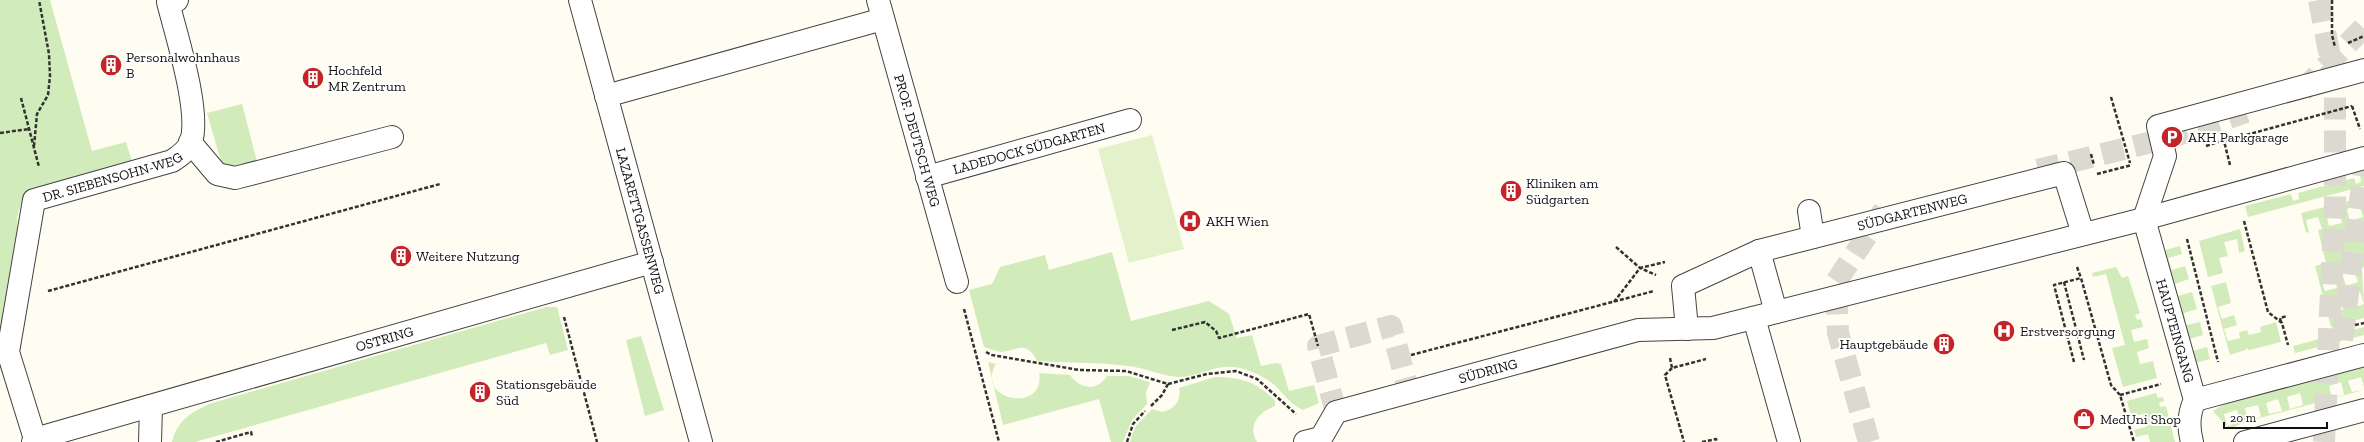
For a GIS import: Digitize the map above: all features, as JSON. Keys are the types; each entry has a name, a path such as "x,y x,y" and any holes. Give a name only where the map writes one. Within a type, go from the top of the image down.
{"lane":[{"name":"LAZARETTGASSENWEG","path":"580,0 701,442"},
{"name":"DR. SIEBENSOHN-WEG","path":"34,440 8,352 34,200 172,162 183,154 190,142 193,114 172,27 172,1"},
{"path":"606,96 881,9"},
{"name":"PROF. DEUTSCH WEG","path":"881,9 956,282"},
{"path":"2144,219 2165,156 2158,126 2190,116 2364,70"},
{"name":"LADEDOCK SÜDGARTEN","path":"927,177 1130,120"},
{"path":"190,142 217,174 235,178 392,137"},
{"path":"1789,442 1754,318 2144,219 2364,158"},
{"name":"SÜDGARTENWEG","path":"1759,251 2064,173 2083,234"},
{"path":"1810,211 1813,237"},
{"name":"HAUPTEINGANG","path":"2144,219 2195,400 2190,408 2188,429 2192,442"},
{"path":"1687,329 1683,286 1759,251 1776,312"},
{"name":"OSTRING","path":"34,440 652,262"},
{"name":"SÜDRING","path":"1313,440 1336,412 1638,330 1713,328 1754,318"},
{"path":"2195,400 2364,355"},
{"path":"150,442 151,406"},
{"path":"2245,442 2364,410"}],"path":[{"path":"34,146 37,114 48,95 50,76 49,54 39,0"},
{"path":"2332,0 2332,35"},
{"path":"2111,97 2131,165"},
{"path":"21,98 48,197"},
{"path":"2352,106 2362,134"},
{"path":"0,133 29,129"},
{"path":"17,300 440,184"},
{"path":"2187,238 2218,362"},
{"path":"1616,247 1640,268 1658,276"},
{"path":"1614,302 1640,268"},
{"path":"2074,362 2054,285 2081,278 2111,385 2120,395 2134,442"},
{"path":"956,282 999,442"},
{"path":"2064,282 2084,360"},
{"path":"556,289 597,442"},
{"path":"1411,355 1658,290"},
{"path":"1172,330 1205,322 1216,331 1219,338 1309,314 1318,346"},
{"path":"2282,322 2280,318 2287,316"},
{"path":"986,352 992,355 1079,370 1126,372 1168,384 1207,374 1236,371 1257,379 1313,440"},
{"path":"1672,368 1665,375 1684,442"},
{"path":"2120,395 2168,383"},
{"path":"1150,406 1162,395 1168,384"},
{"path":"1127,442 1133,424 1145,411"},
{"path":"216,442 251,432 252,436"},
{"path":"1702,442 1716,439 1717,442"}],"green space":[{"path":"0,0 50,0 92,151 126,142 132,161 52,184 23,198 17,217 17,230 0,334"},
{"path":"242,104 258,165 233,171 222,165 207,113"},
{"path":"1152,135 1184,249 1129,263 1098,149"},
{"path":"2364,175 2364,186 2248,217 2245,206 2291,194 2293,201 2299,199 2298,193 2354,178 2356,184 2361,182 2360,176"},
{"path":"2364,197 2364,267 2362,268 2364,304 2364,318 2331,327 2315,266 2326,263 2318,230 2322,229 2318,217 2306,220 2309,232 2306,233 2301,213","holes":["2359,205 2363,217 2350,221 2347,209","2338,210 2342,223 2329,226 2326,214","2354,270 2358,282 2346,286 2342,273","2334,275 2337,288 2325,291 2321,279","2360,292 2364,304 2352,308 2348,296","2340,298 2343,310 2331,313 2327,301"]},
{"path":"2240,229 2245,251 2239,253 2237,239 2224,242 2228,256 2219,258 2223,273 2208,277 2199,241"},
{"path":"2180,246 2182,254 2168,258 2172,270 2185,266 2189,279 2175,284 2178,296 2192,292 2197,309 2184,313 2186,325 2200,322 2203,335 2190,339 2193,351 2207,347 2210,359 2196,363 2165,252 2165,250"},
{"path":"1112,252 1131,321 1209,301 1229,314 1237,338 1252,335 1261,366 1275,363 1281,364 1289,391 1314,385 1319,403 1303,410 1293,404 1265,378 1236,367 1219,368 1179,377 1135,367 1094,363 1037,361 1029,350 1025,348 1017,348 1002,352 984,347 969,290 992,284 1000,267 1045,255 1049,270"},
{"path":"2116,267 2122,278 2128,276 2140,313 2135,315 2137,320 2141,319 2143,327 2131,330 2134,342 2147,339 2149,348 2137,352 2140,364 2153,361 2157,378 2123,387 2112,348 2125,345 2106,274 2093,277 2092,273"},
{"path":"2226,282 2231,303 2218,307 2222,319 2234,315 2237,325 2224,329 2228,341 2240,338 2239,332 2247,330 2249,335 2261,332 2260,327 2276,322 2281,342 2249,350 2246,348 2246,350 2230,355 2211,286"},
{"path":"546,307 557,307 568,350 550,355 546,343 195,442 172,442 174,434 187,417 198,409 212,403"},
{"path":"2364,327 2364,335 2295,353 2293,346"},
{"path":"641,336 664,410 645,416 626,340"},
{"path":"988,362 996,364 992,377 994,387 1002,394 1012,398 1023,398 1032,394 1038,386 1039,373 1070,375 1074,380 1083,386 1088,387 1098,385 1107,376 1129,376 1150,383 1146,392 1147,404 1132,420 1123,442 1111,442 1099,399 1003,425"},
{"path":"2364,366 2364,387 2361,377 2348,381 2352,392 2364,390 2245,422 2229,429 2213,411 2224,404","holes":["2341,382 2344,395 2332,398 2329,386","2300,393 2303,405 2290,409 2287,397","2278,399 2282,411 2269,414 2266,403","2258,405 2261,417 2248,420 2245,408","2237,410 2240,422 2227,426 2224,414"]},
{"path":"1215,377 1233,378 1248,382 1262,389 1275,401 1275,406 1264,412 1256,420 1253,430 1257,442 1130,442 1135,427 1152,409 1162,412 1174,407 1178,401 1179,388"},
{"path":"2156,393 2158,398 2163,397 2164,401 2159,403 2160,407 2166,406 2175,442 2150,442 2148,434 2136,437 2134,430 2146,427 2143,414 2131,417 2127,401"}],"tunnel":[{"path":"2319,0 2335,83 2335,205 2324,442"},
{"path":"2302,91 2364,27"},
{"path":"2038,170 2172,137 2246,112"},
{"path":"2342,340 2364,170"},
{"path":"1869,442 1838,333 1836,282 1884,210"},
{"path":"1336,412 1318,346 1391,326 1409,392"}],"place":[{"name":"Personalwohnhaus B","path":"111,65"},
{"name":"Hochfeld MR Zentrum","path":"313,78"},
{"name":"AKH Parkgarage","path":"2172,137"},
{"name":"Kliniken am Südgarten","path":"1511,191"},
{"name":"AKH Wien","path":"1190,221"},
{"name":"Weitere Nutzung","path":"401,256"},
{"name":"Erstversorgung","path":"2004,331"},
{"name":"Hauptgebäude","path":"1944,344"},
{"name":"Stationsgebäude Süd","path":"480,392"},
{"name":"MedUni Shop","path":"2084,419"}]}
